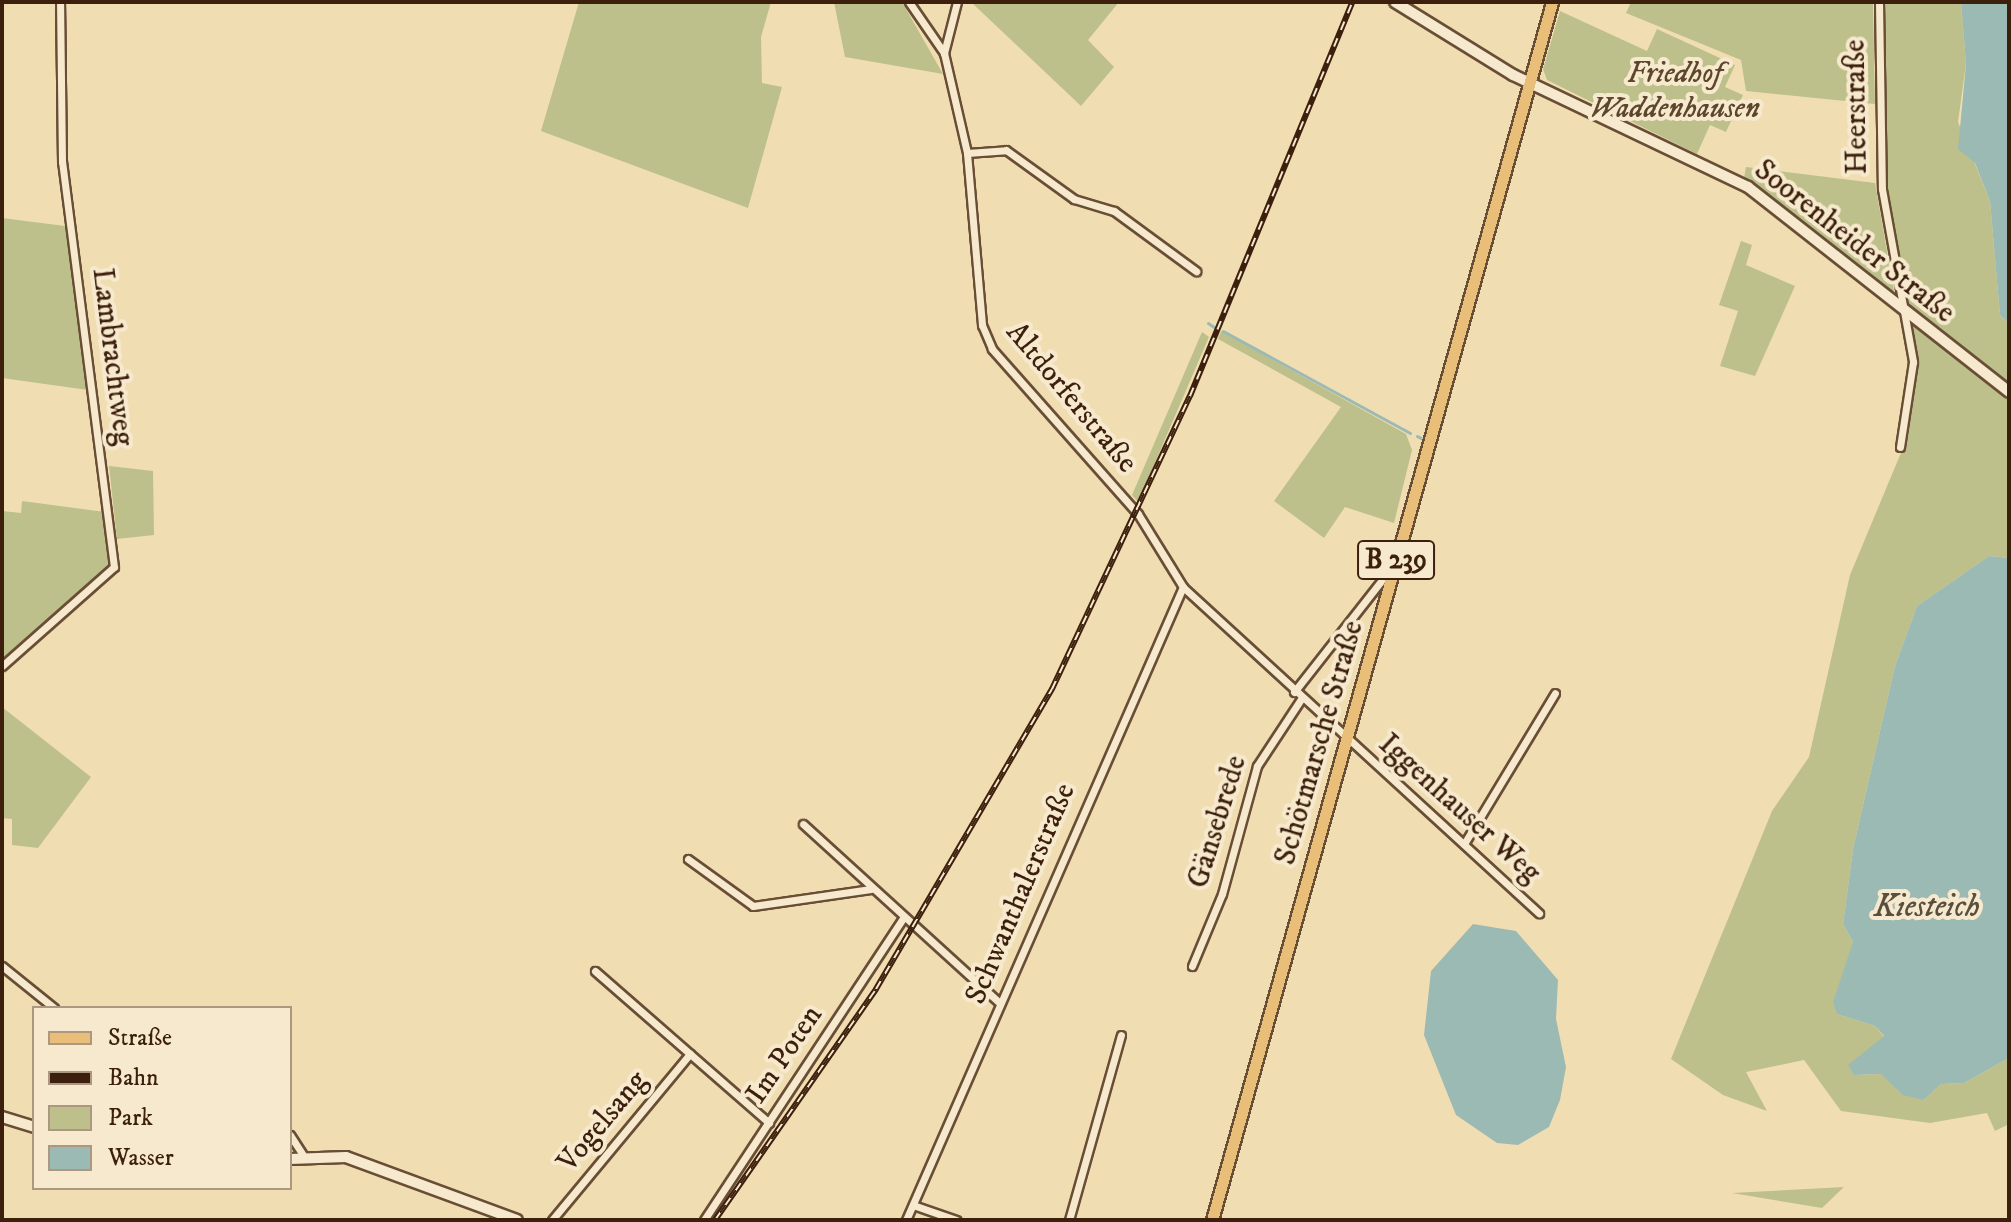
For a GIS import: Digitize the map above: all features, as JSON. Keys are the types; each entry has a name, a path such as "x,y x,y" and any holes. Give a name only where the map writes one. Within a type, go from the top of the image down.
{"main road":[{"name":"Soorenheider Straße","path":"1395,2 1529,83 1748,187 2009,392"},
{"name":"Schötmarsche Straße","path":"1212,1220 1552,2"},
{"path":"2,1117 32,1126"},
{"path":"292,1158 303,1155 346,1157 517,1220"}],"street":[{"name":"Lambrachtweg","path":"2,666 114,567 62,162 60,2"},
{"path":"909,2 944,53"},
{"name":"Altdorferstraße","path":"957,2 944,53 967,153 986,339 1138,514 1183,587 1346,741"},
{"name":"Heerstraße","path":"1879,2 1882,189 1913,362 1900,447"},
{"path":"967,153 1006,150 1074,199 1114,211 1196,271"},
{"path":"1294,692 1381,581"},
{"name":"Schwanthalerstraße","path":"906,1220 1183,587"},
{"path":"1464,844 1555,693"},
{"name":"Gänsebrede","path":"1192,966 1222,894 1257,766 1301,699"},
{"name":"Iggenhauser Weg","path":"1346,741 1539,913"},
{"path":"803,824 1000,1003"},
{"path":"688,859 753,906 871,889"},
{"name":"Im Poten","path":"704,1220 903,918"},
{"path":"2,966 52,1006"},
{"path":"595,971 769,1123"},
{"path":"1069,1220 1121,1035"},
{"name":"Vogelsang","path":"552,1220 690,1054"},
{"path":"292,1138 303,1155"},
{"path":"913,1205 956,1220"}],"green space":[{"path":"579,2 771,2 761,37 762,83 782,87 748,208 541,131"},
{"path":"834,2 902,2 943,74 845,57"},
{"path":"971,2 1119,2 1088,40 1114,67 1081,106"},
{"path":"1631,2 1873,2 1875,104 1746,91 1741,60 1626,13"},
{"path":"1884,2 1961,2 1966,64 1958,122 1990,201 2000,315 2009,324 2009,384 1907,307 1888,187"},
{"name":"Friedhof Waddenhausen","path":"1560,11 1647,51 1657,29 1735,65 1725,87 1743,95 1726,132 1710,125 1697,154 1547,80 1543,69"},
{"path":"1746,167 1875,183 1895,297 1744,178"},
{"path":"2,218 65,226 88,390 2,378"},
{"path":"1741,241 1752,245 1746,265 1795,286 1755,376 1720,366 1738,311 1719,305"},
{"path":"1908,319 2009,399 2009,558 1989,556 1917,606 1895,666 1853,849 1843,924 1853,942 1837,1014 1875,1026 1884,1037 1854,1075 1881,1074 1924,1100 1941,1084 1964,1083 2009,1058 2009,1124 1995,1131 1987,1113 1930,1123 1841,1111 1804,1060 1746,1072 1767,1111 1723,1095 1671,1059 1772,811 1809,757 1850,575 1908,436 1917,366"},
{"path":"1221,331 1406,434 1412,450 1394,523 1345,507 1324,538 1274,501 1341,407 1218,339"},
{"path":"1202,332 1209,337 1138,502 1132,495"},
{"path":"109,466 153,471 154,535 117,539"},
{"path":"22,501 105,512 111,566 2,664 2,511 21,513"},
{"path":"2,707 91,777 38,848 12,845 12,819 2,818"},
{"path":"1844,1187 1822,1208 1732,1193"}],"water":[{"path":"1961,2 2009,2 2009,324 2000,315 1990,201 1975,163 1958,149 1966,64"},
{"name":"Kiesteich","path":"1989,556 2009,558 2009,1058 1964,1083 1941,1084 1924,1100 1903,1095 1881,1074 1854,1075 1848,1065 1884,1036 1875,1026 1837,1014 1833,1002 1853,942 1843,924 1853,849 1895,666 1917,606"},
{"path":"1473,924 1516,931 1558,980 1556,1019 1566,1067 1560,1100 1549,1127 1518,1145 1497,1143 1456,1115 1424,1035 1431,971"}],"waterway":[{"path":"1208,323 1214,327"},
{"path":"1223,331 1410,433"},
{"path":"1417,436 1421,438"}],"railway":[{"path":"715,1220 876,989 1052,689 1190,396 1352,2"}]}
